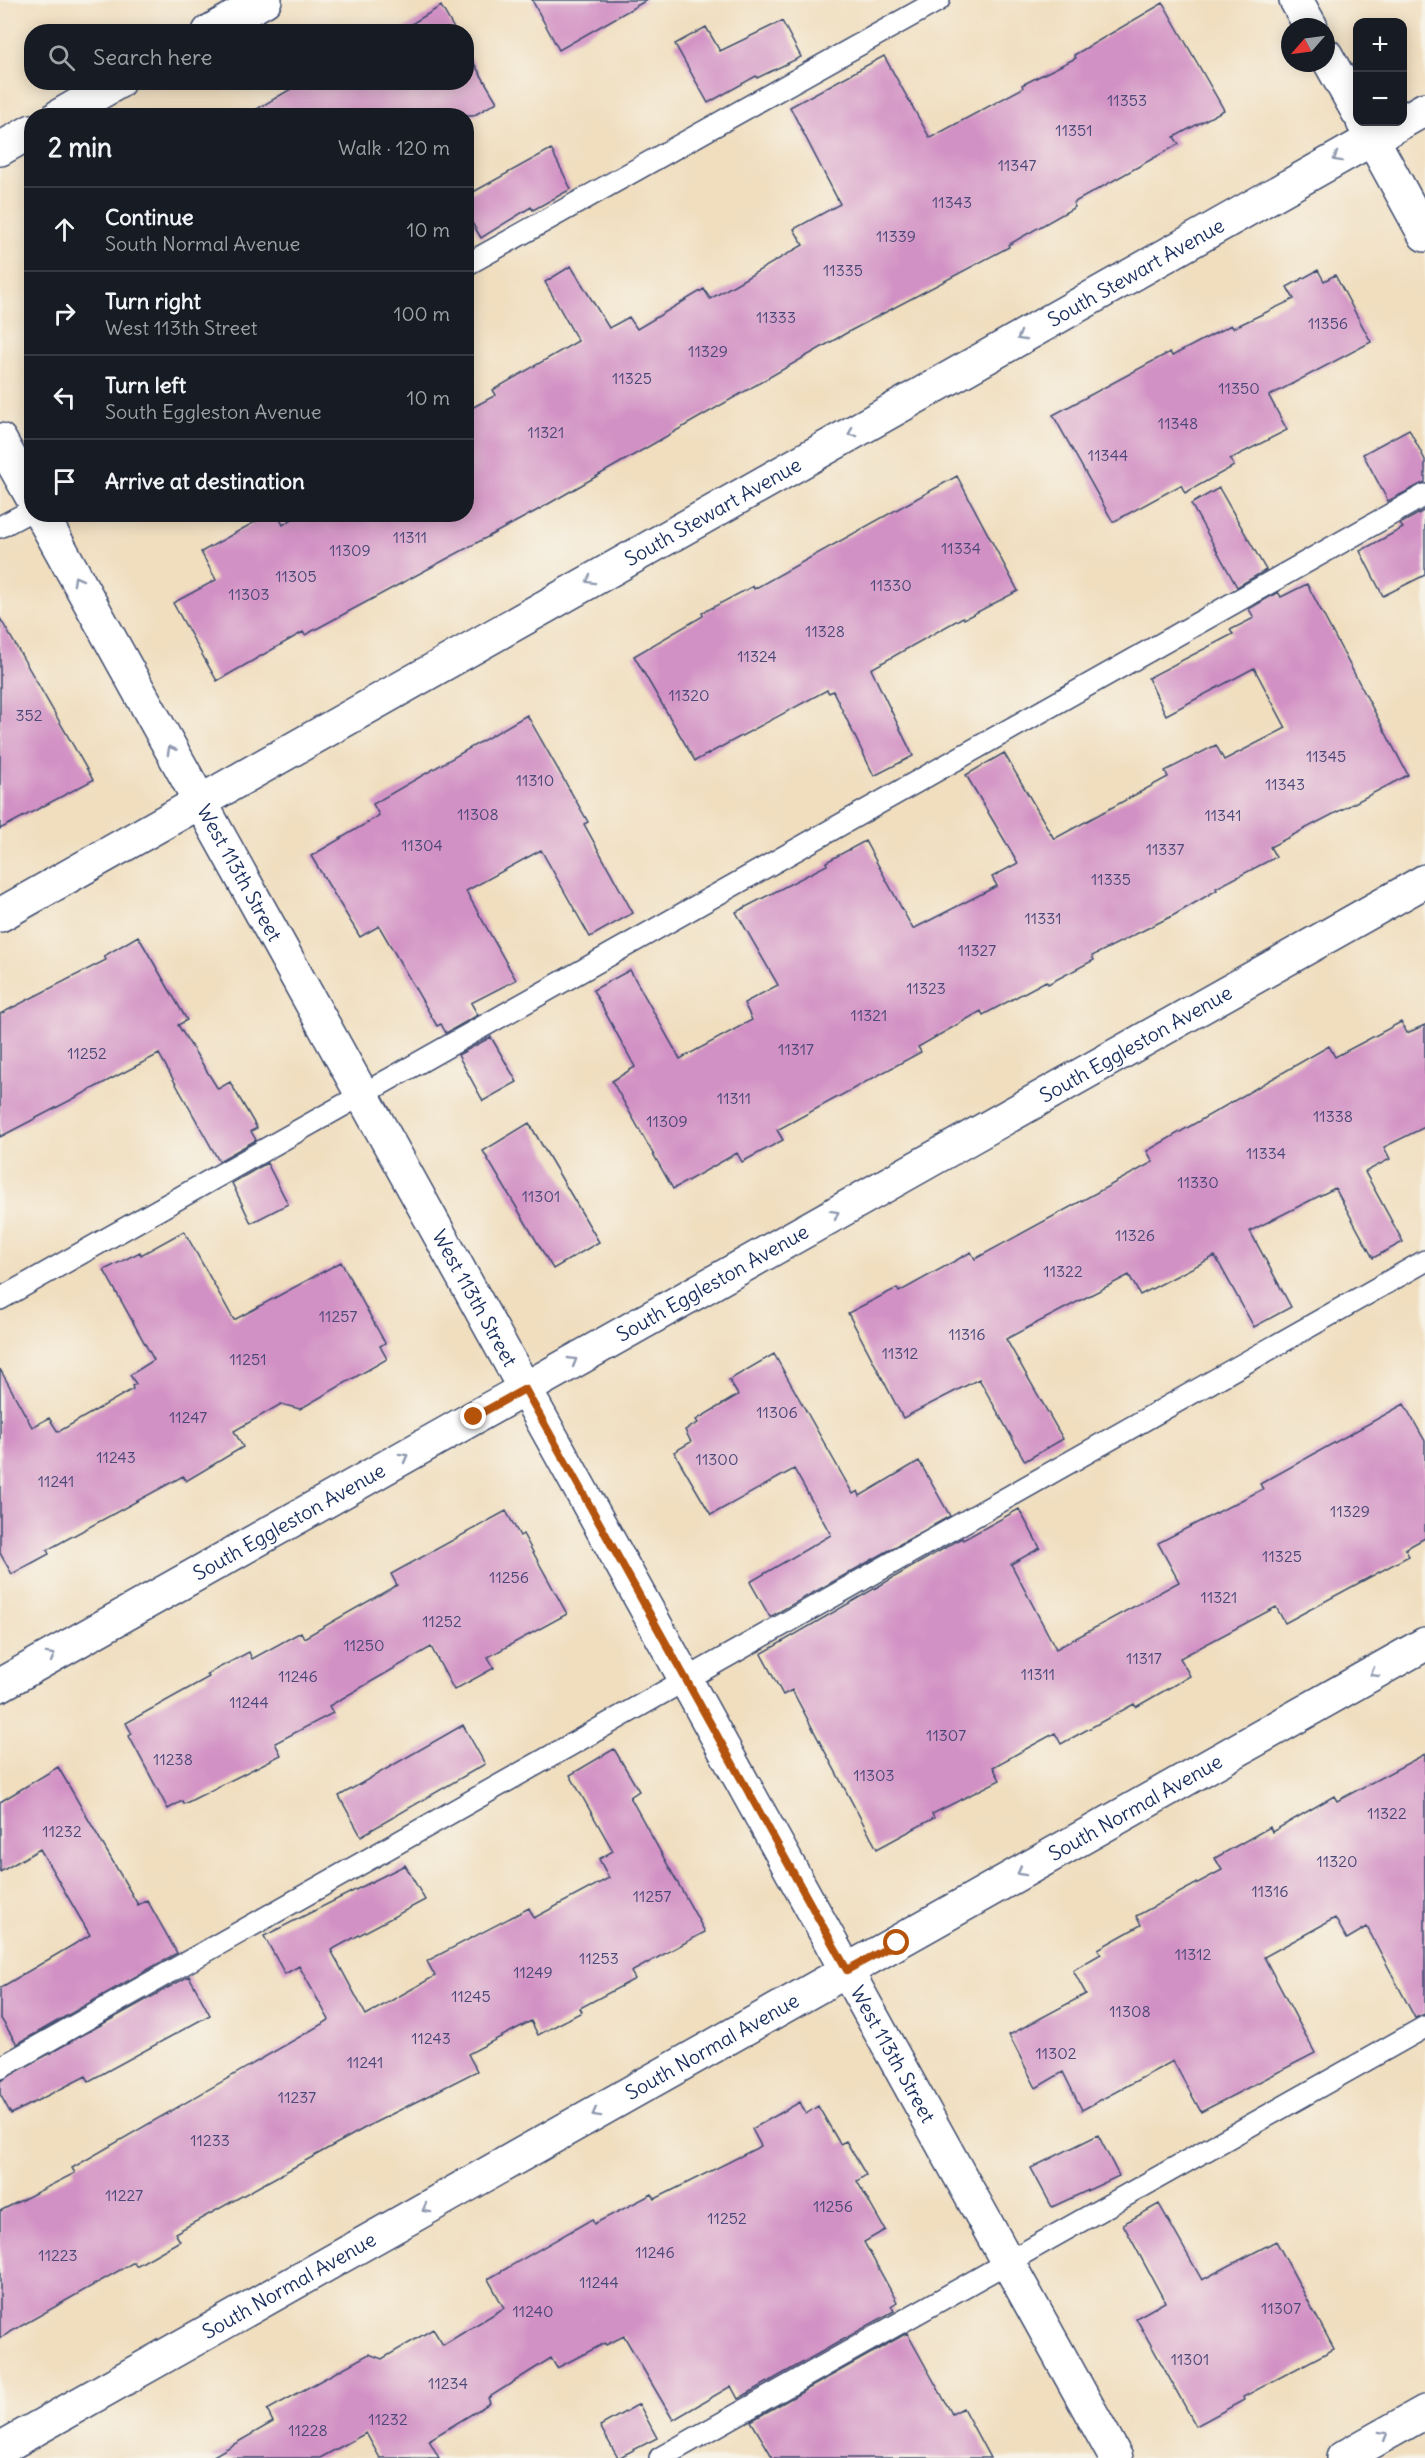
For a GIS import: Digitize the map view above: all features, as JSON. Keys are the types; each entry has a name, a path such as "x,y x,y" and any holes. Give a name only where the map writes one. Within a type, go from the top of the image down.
{"street":[{"path":"223,24 265,0"},
{"path":"1296,0 1306,18"},
{"path":"1335,71 1353,104"},
{"path":"73,108 104,90"},
{"name":"South Stewart Avenue","path":"1407,113 1425,109"},
{"name":"South Stewart Avenue","path":"0,915 200,802 1361,126"},
{"path":"1365,126 1425,235"},
{"path":"0,149 24,136"},
{"path":"0,440 24,483"},
{"name":"West 113th Street","path":"45,522 1116,2458"},
{"name":"South Eggleston Avenue","path":"0,1685 1425,881"},
{"name":"South Normal Avenue","path":"0,2449 1425,1644"},
{"path":"1343,2458 1425,2412"}],"lane":[{"path":"474,261 939,0"},
{"path":"0,1299 1425,495"},
{"path":"0,527 24,514"},
{"path":"0,2068 1425,1261"},
{"path":"660,2458 1425,2026"}],"building":[{"path":"532,0 647,0 559,50"},
{"path":"1163,3 1224,110 1174,137 1179,144 1073,203 1075,207 1008,245 1009,247 850,331 536,511 305,635 303,632 217,681 173,603 216,580 201,552 255,522 281,522 283,525 288,522 474,522 474,407 496,395 493,390 578,341 545,282 571,266 609,328 629,317 637,329 704,289 710,299 803,245 794,229 840,204 790,107 884,56 930,138 1023,88 1022,85 1076,58 1074,55"},
{"path":"441,6 451,24 411,24"},
{"path":"782,21 801,57 757,78 756,76 708,103 675,44 706,27 720,51"},
{"path":"474,63 497,102 474,115 474,108 259,108 289,90 474,90"},
{"path":"551,149 571,189 533,210 531,207 481,238 474,226 474,192"},
{"path":"1318,270 1324,281 1335,275 1371,342 1269,396 1287,430 1230,459 1234,466 1185,493 1181,485 1113,522 1053,415 1170,352 1172,356 1231,325 1233,328 1294,299 1287,287"},
{"path":"1409,429 1425,460 1425,482 1388,501 1363,454"},
{"path":"957,476 1018,591 964,619 963,617 871,669 913,756 874,776 833,691 829,693 827,690 695,761 634,656 703,616 702,613 753,586 754,589"},
{"path":"1219,488 1266,570 1237,587 1191,504"},
{"path":"1425,510 1425,575 1383,596 1360,551 1403,528 1400,524"},
{"path":"1307,584 1408,775 1270,847 1276,857 1216,888 1217,890 1174,915 1092,956 1094,960 1048,984 1046,981 983,1015 981,1011 918,1047 921,1052 777,1130 783,1140 742,1162 737,1153 673,1189 612,1081 635,1067 593,990 630,970 680,1059 752,1020 744,1003 778,985 736,912 827,865 826,862 865,841 913,929 997,886 992,877 1018,863 966,775 1004,753 1054,839 1168,777 1165,771 1216,745 1224,760 1286,728 1254,668 1166,715 1148,678 1233,634 1230,630 1254,618 1249,609 1278,592 1281,597"},
{"path":"0,618 93,780 0,829"},
{"path":"527,715 588,822 584,824 633,913 590,937 541,850 466,891 516,980 471,1003 478,1015 446,1033 441,1024 437,1026 379,926 360,937 311,856 377,817 379,815 373,804"},
{"path":"138,936 187,1020 178,1025 218,1089 230,1082 257,1128 251,1131 256,1140 219,1161 159,1054 0,1137 0,1014 106,960 104,956"},
{"path":"1401,1022 1407,1033 1425,1025 1425,1127 1384,1147 1390,1159 1365,1172 1403,1242 1373,1258 1335,1188 1250,1231 1291,1307 1254,1327 1215,1256 1140,1295 1129,1275 1006,1339 1063,1439 1025,1461 979,1379 903,1418 848,1313 897,1288 899,1292 971,1252 975,1259 1153,1162 1147,1151 1329,1046 1335,1057"},
{"path":"491,1037 517,1082 483,1101 458,1055"},
{"path":"529,1123 599,1242 553,1269 483,1151"},
{"path":"267,1163 288,1204 251,1223 232,1183"},
{"path":"184,1231 234,1320 341,1262 385,1343 380,1346 387,1359 300,1409 281,1404 234,1431 243,1447 186,1481 183,1476 47,1550 49,1554 12,1574 0,1553 0,1369 32,1427 49,1418 58,1432 133,1389 132,1386 136,1384 130,1375 154,1360 104,1270 140,1252 141,1255"},
{"path":"774,1354 853,1494 858,1491 860,1496 919,1461 950,1516 770,1617 750,1582 831,1535 794,1469 711,1515 674,1452 691,1442 685,1430 698,1423 696,1420 738,1395 729,1380"},
{"path":"1404,1404 1425,1441 1425,1538 1405,1549 1409,1556 1285,1623 1276,1607 1180,1658 1190,1676 1136,1707 1134,1704 1061,1744 1055,1733 993,1767 1000,1780 932,1814 934,1818 877,1849 792,1690 783,1695 761,1654 962,1538 963,1540 1019,1509 1040,1548 1011,1564 1056,1649 1179,1582 1158,1543 1263,1489 1260,1484"},
{"path":"506,1511 520,1536 523,1534 567,1614 488,1657 494,1668 454,1690 431,1647 329,1706 333,1713 275,1743 281,1755 184,1804 182,1801 168,1809 129,1736 132,1734 126,1723 209,1677 207,1674 249,1652 252,1659 301,1632 304,1638 397,1585 391,1574"},
{"path":"463,1725 485,1764 361,1836 339,1796"},
{"path":"614,1749 639,1791 630,1797 705,1932 631,1972 635,1979 580,2008 582,2012 538,2035 531,2021 468,2054 477,2071 372,2124 175,2233 180,2241 136,2266 134,2262 0,2338 0,2211 75,2173 72,2168 329,2020 299,1966 285,1974 264,1936 405,1865 425,1900 331,1950 366,2015 435,1976 427,1961 529,1908 534,1918 609,1878 599,1859 613,1851 570,1775"},
{"path":"1425,1754 1425,2014 1415,2018 1367,1927 1347,1939 1335,1918 1264,1957 1315,2053 1201,2112 1173,2061 1082,2110 1063,2072 1036,2088 1009,2035 1086,1994 1073,1970 1101,1954 1098,1949 1141,1925 1136,1916 1222,1870 1215,1858 1270,1827 1272,1832 1334,1796 1337,1801"},
{"path":"58,1767 138,1905 147,1900 177,1953 17,2044 0,2017 0,1988 90,1935 40,1849 0,1872 0,1802"},
{"path":"189,1976 210,2015 89,2081 86,2076 11,2114 0,2094 0,2081"},
{"path":"800,2102 806,2114 818,2106 840,2144 846,2141 866,2175 857,2181 885,2230 864,2242 897,2302 891,2306 894,2311 738,2399 731,2386 673,2420 624,2336 606,2345 605,2343 557,2368 551,2358 488,2398 490,2403 429,2440 439,2458 380,2458 366,2433 320,2458 210,2458 273,2422 267,2410 369,2354 382,2359 433,2329 443,2345 504,2308 488,2279 592,2219 594,2224 652,2194 655,2199 761,2146 752,2129"},
{"path":"1098,2135 1119,2176 1052,2207 1031,2168"},
{"path":"1159,2204 1202,2280 1276,2241 1334,2349 1243,2397 1244,2400 1196,2426 1136,2318 1165,2302 1123,2224"},
{"path":"907,2333 952,2414 963,2408 990,2458 773,2458 751,2421"},
{"path":"639,2404 657,2438 618,2458 600,2426"}],"route":[{"path":"474,1417 525,1389 847,1970 897,1943"}]}
